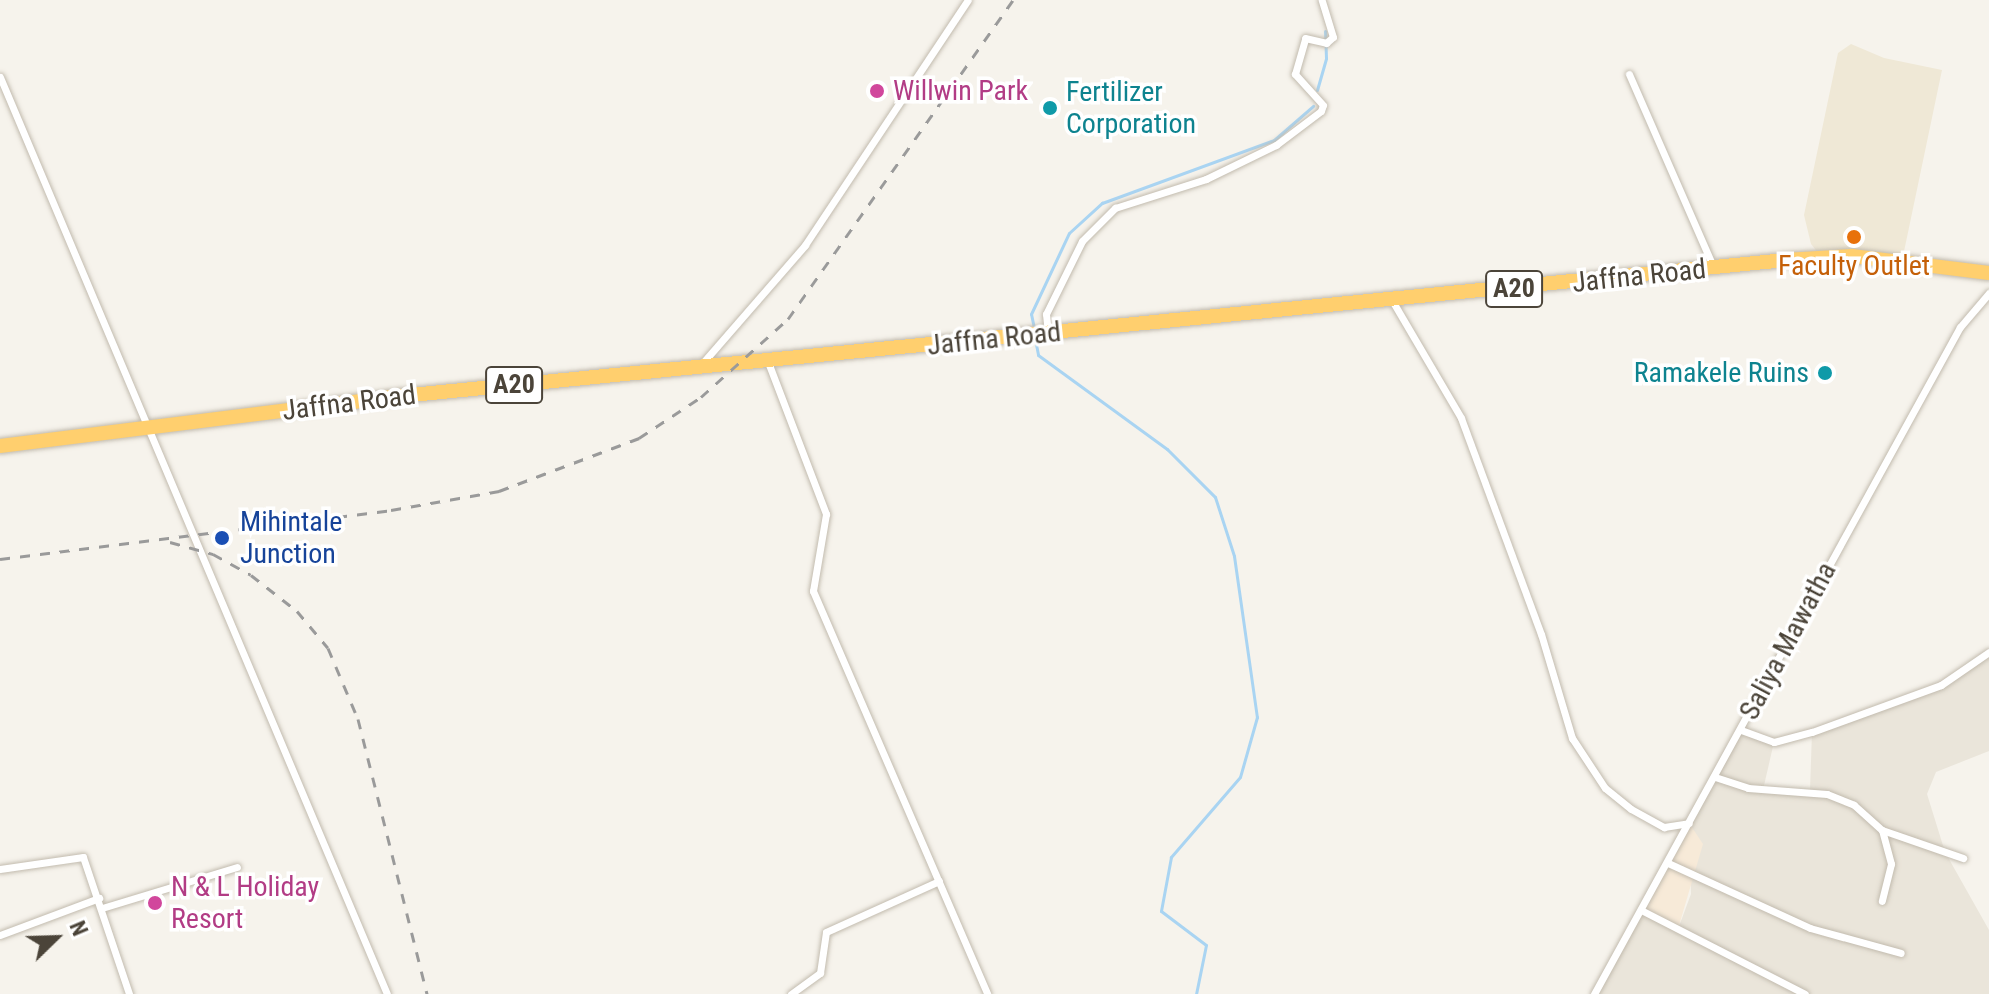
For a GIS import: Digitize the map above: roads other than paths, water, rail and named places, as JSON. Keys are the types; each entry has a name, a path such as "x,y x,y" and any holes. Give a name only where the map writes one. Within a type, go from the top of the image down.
{"highway":[{"name":"Jaffna Road","path":"0,446 145,426 699,368 1714,268 1852,256 1989,273"}],"street":[{"path":"699,368 805,245 968,0"},
{"path":"1038,335 1082,241 1115,208 1206,179 1276,145 1321,111 1323,105 1295,74 1305,38 1322,42 1333,37 1322,0"},
{"path":"1629,74 1714,268"},
{"path":"0,77 145,426 196,534 230,630 387,994"},
{"name":"Saliya Mawatha","path":"1595,994 1960,327 1989,293"},
{"path":"1393,302 1461,418 1541,634 1572,738 1605,788 1631,809 1664,827 1689,823"},
{"path":"768,362 826,514 813,591 987,994"},
{"path":"1741,730 1774,742 1812,732 1941,685 1989,652"},
{"path":"1715,777 1748,788 1827,794 1854,805 1882,830 1963,858"},
{"path":"1882,830 1891,864 1882,901"},
{"path":"0,869 83,857 129,994"},
{"path":"1668,863 1810,928 1901,953"},
{"path":"102,908 237,867"},
{"path":"791,994 820,973 826,932 939,881"},
{"path":"0,935 99,898"},
{"path":"1641,910 1805,994"}],"waterway":[{"path":"1317,90 1326,58 1325,31"},
{"path":"1034,328 1031,314 1069,233 1102,203 1274,140 1313,106"},
{"path":"1035,339 1038,355 1167,449 1215,497 1234,556 1257,717 1240,777 1171,857 1161,911 1206,945 1196,994"}],"railway":[{"path":"0,559 391,510 499,491 639,438 701,397 788,319 1013,0"},
{"path":"170,542 213,554 251,575 297,611 328,648 358,719 427,994"}],"place":[{"name":"Willwin Park","path":"877,91"},
{"name":"Fertilizer Corporation","path":"1050,108"},
{"name":"Faculty Outlet","path":"1854,237"},
{"name":"Ramakele Ruins","path":"1825,373"},
{"name":"Mihintale Junction","path":"222,538"},
{"name":"N & L Holiday Resort","path":"155,903"}]}
